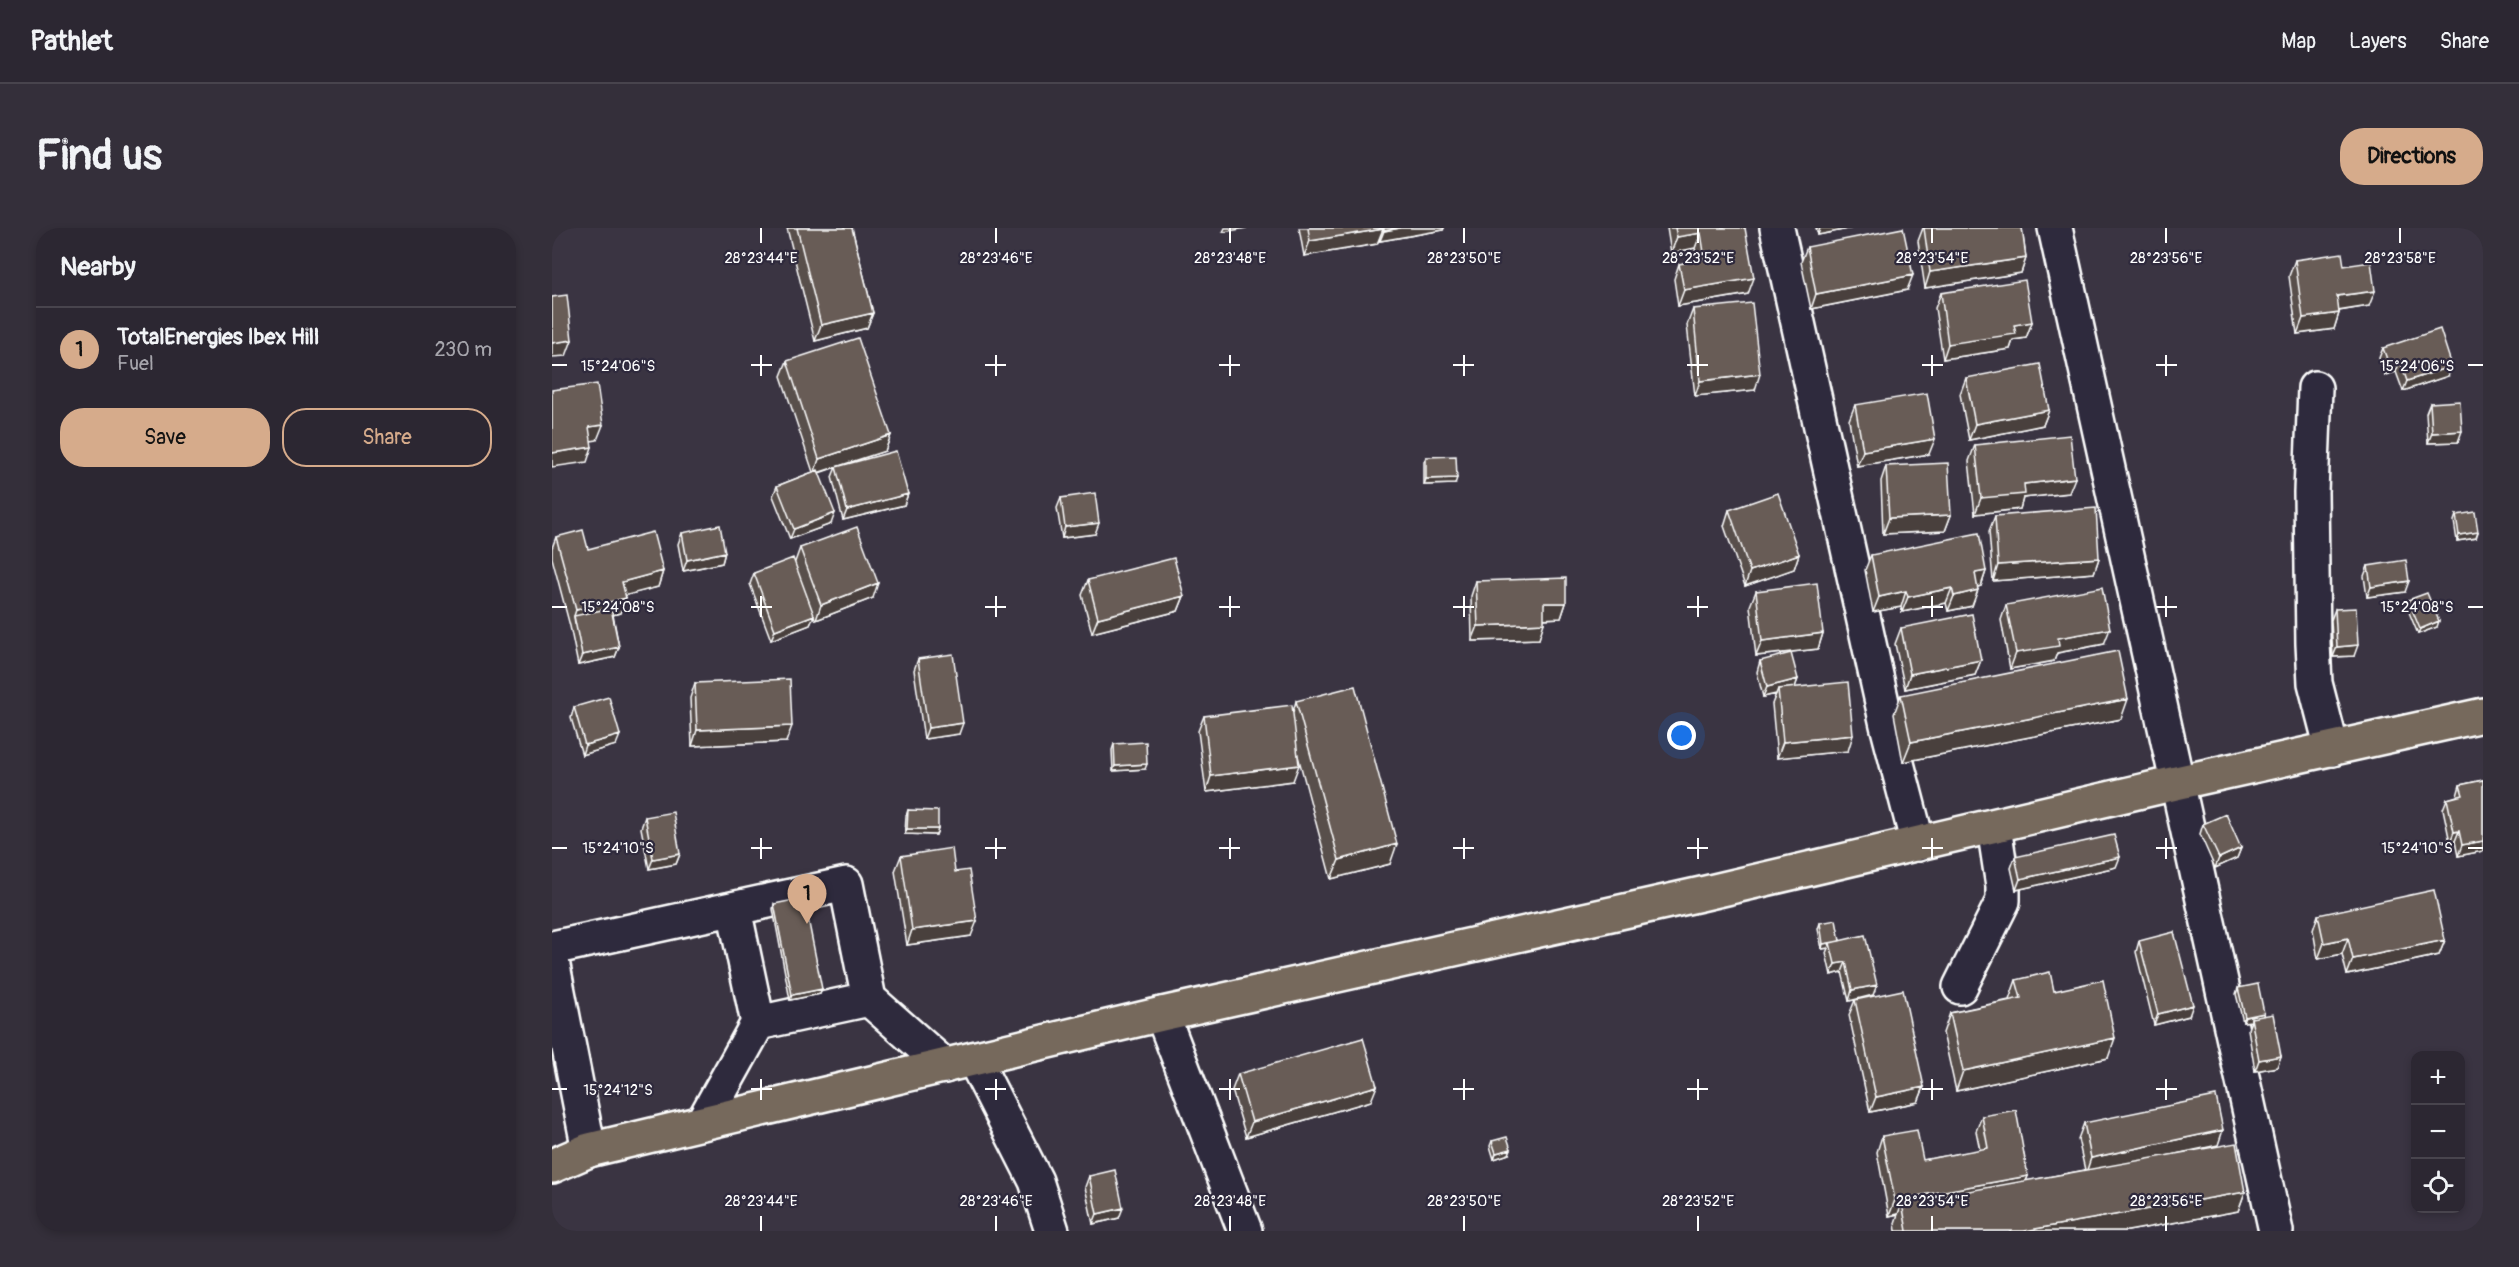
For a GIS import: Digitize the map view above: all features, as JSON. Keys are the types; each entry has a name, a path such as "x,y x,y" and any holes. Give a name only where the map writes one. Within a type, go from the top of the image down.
{"main road":[{"path":"552,1166 589,1150 1162,1014 1994,827 2176,783 2483,716"}],"street":[{"path":"1777,228 1887,725 1918,844"},
{"path":"2055,228 2276,1231"},
{"path":"2315,388 2311,492 2313,654 2315,683 2332,749"},
{"path":"1960,987 2003,901 2003,886 1994,827"},
{"path":"552,948 846,884 869,999 960,1062 1035,1181 1052,1231"},
{"path":"703,1122 758,1023 734,909"},
{"path":"552,961 589,1150"},
{"path":"758,1023 869,999"},
{"path":"1162,1014 1245,1231"}],"building":[{"path":"797,228 852,228 873,313 821,325"},
{"path":"1308,228 1383,228 1383,229 1310,241"},
{"path":"1384,228 1400,228 1384,231"},
{"path":"1675,228 1745,228 1754,278 1684,290 1679,264 1705,259 1701,233 1677,237"},
{"path":"1903,228 1913,275 1816,294 1807,247"},
{"path":"1924,228 2022,228 2026,258 1930,272"},
{"path":"2342,253 2344,266 2371,262 2375,291 2337,296 2339,313 2303,318 2295,260"},
{"path":"2025,280 2032,322 2014,325 2016,334 1948,344 1941,293"},
{"path":"567,295 572,340 552,343 552,297"},
{"path":"1752,303 1760,374 1700,381 1693,309"},
{"path":"2440,329 2452,366 2407,381 2400,361 2389,365 2383,348"},
{"path":"858,338 891,435 819,459 787,361"},
{"path":"2040,364 2049,410 1975,424 1966,378"},
{"path":"597,384 603,425 589,427 592,447 552,453 552,390"},
{"path":"1927,393 1935,439 1863,451 1855,405"},
{"path":"2460,401 2462,431 2432,433 2430,403"},
{"path":"2070,435 2075,478 2024,484 2025,494 1981,498 1975,445"},
{"path":"896,451 908,494 847,510 836,467"},
{"path":"1456,456 1457,478 1426,479 1426,457"},
{"path":"1948,463 1951,515 1889,518 1886,466"},
{"path":"818,470 835,513 794,529 777,486"},
{"path":"1095,493 1099,523 1065,527 1061,498"},
{"path":"1778,493 1799,554 1750,571 1729,510"},
{"path":"2096,508 2099,558 1998,565 1995,516"},
{"path":"2475,512 2478,532 2459,535 2456,515"},
{"path":"720,525 725,552 687,560 682,533"},
{"path":"857,527 878,583 821,605 800,548"},
{"path":"583,530 588,549 653,532 663,571 622,582 626,598 576,610 556,537"},
{"path":"1979,533 1986,571 1975,573 1978,590 1954,596 1952,588 1908,597 1906,591 1879,597 1871,555"},
{"path":"793,558 814,615 775,630 754,573"},
{"path":"1174,558 1184,596 1098,618 1088,580"},
{"path":"2406,560 2409,581 2371,587 2368,566"},
{"path":"1566,578 1566,603 1544,603 1544,623 1478,626 1476,581"},
{"path":"1817,583 1823,633 1762,641 1756,591"},
{"path":"2102,587 2110,629 2058,638 2059,646 2016,653 2006,605"},
{"path":"2427,593 2439,621 2420,629 2408,600"},
{"path":"611,608 619,647 582,655 574,616"},
{"path":"2356,608 2358,645 2337,647 2335,609"},
{"path":"1972,614 1981,660 1910,674 1901,628"},
{"path":"2118,651 2128,699 1911,742 1901,695"},
{"path":"1791,653 1798,679 1767,687 1760,661"},
{"path":"953,654 963,723 928,728 918,659"},
{"path":"790,679 792,726 697,730 695,683"},
{"path":"1848,682 1853,735 1783,742 1778,689"},
{"path":"1355,686 1397,844 1339,860 1296,701"},
{"path":"609,697 620,735 585,745 574,707"},
{"path":"1292,705 1299,765 1211,776 1204,716"},
{"path":"1146,742 1147,764 1115,766 1114,744"},
{"path":"2483,780 2483,841 2462,845 2459,831 2454,832 2447,799 2463,795 2460,785"},
{"path":"908,810 938,811 938,829 907,829"},
{"path":"673,812 680,854 653,859 645,817"},
{"path":"2226,814 2241,848 2219,858 2203,824"},
{"path":"2114,835 2120,857 2020,879 2015,857"},
{"path":"952,848 955,872 969,870 977,921 912,930 901,856"},
{"path":"2434,890 2445,940 2353,959 2348,938 2324,943 2318,915"},
{"path":"804,898 822,989 792,995 774,904"},
{"path":"1836,920 1840,941 1823,944 1820,923"},
{"path":"2174,932 2193,1005 2158,1014 2139,941"},
{"path":"1865,935 1877,985 1852,990 1846,962 1835,964 1830,943"},
{"path":"2050,972 2054,991 2103,980 2115,1038 1963,1071 1950,1013 2021,998 2016,980"},
{"path":"2258,984 2264,1013 2245,1017 2238,988"},
{"path":"1903,990 1924,1087 1876,1097 1855,1000"},
{"path":"2273,1014 2281,1056 2259,1060 2251,1018"},
{"path":"1363,1038 1377,1086 1252,1122 1238,1074"},
{"path":"2216,1096 2223,1130 2091,1158 2084,1123"},
{"path":"2016,1110 2028,1176 1895,1200 1882,1136 1917,1130 1923,1160 1988,1148 1982,1116"},
{"path":"1507,1137 1511,1149 1496,1153 1492,1141"},
{"path":"2236,1143 2245,1192 2024,1231 1907,1231 1902,1203"},
{"path":"1115,1170 1123,1208 1097,1214 1089,1176"}],"place":[{"name":"TotalEnergies Ibex Hill","path":"807,924"}]}
